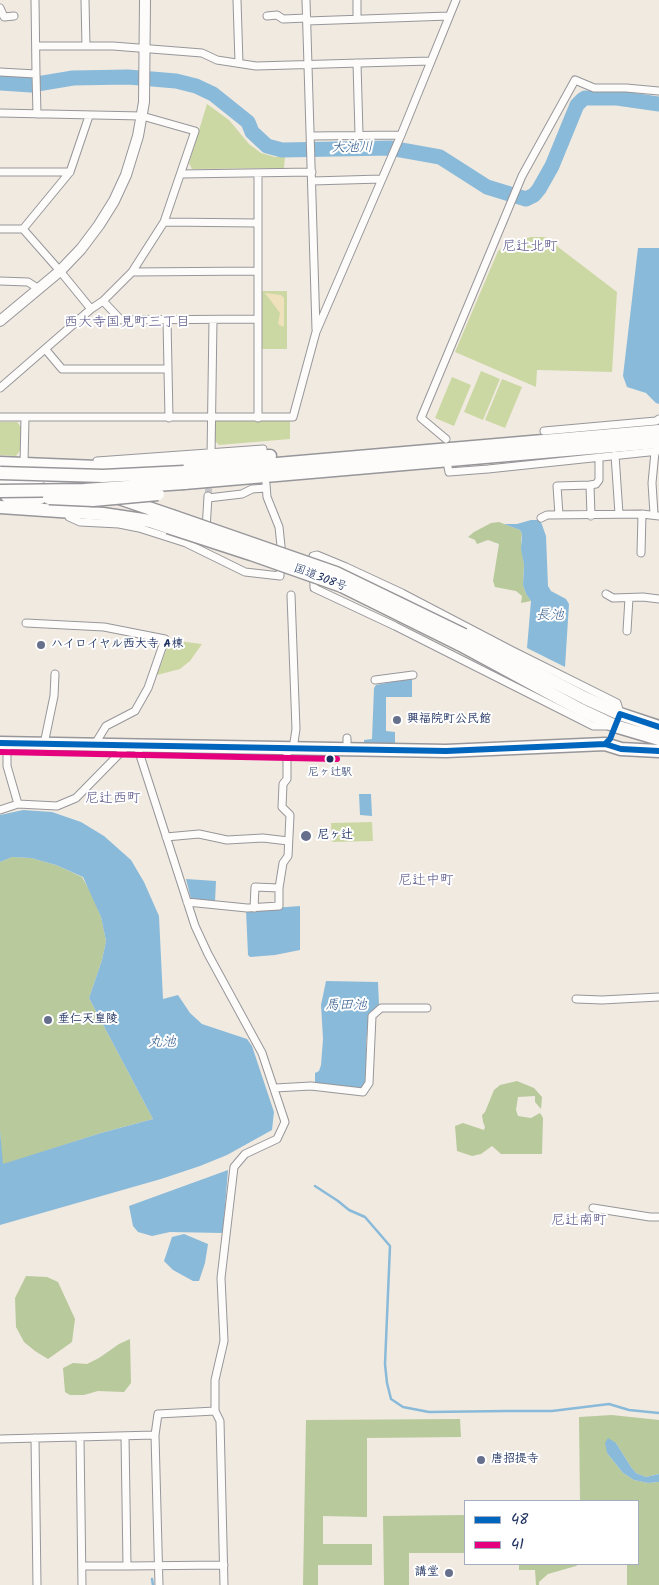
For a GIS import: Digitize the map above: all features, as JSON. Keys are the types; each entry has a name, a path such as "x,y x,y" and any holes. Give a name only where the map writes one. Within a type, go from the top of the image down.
{"highway":[{"path":"0,496 93,500 288,464 357,459 443,445 659,431"},
{"path":"0,463 124,466 288,464 357,459 658,448"},
{"name":"国道308号","path":"0,468 18,470 71,483 141,504 170,522"},
{"path":"0,473 103,476 184,482"},
{"path":"0,490 84,490 184,482"},
{"path":"0,483 28,485 141,504"},
{"name":"国道308号","path":"0,507 103,514 170,522 336,573 461,640 585,698 618,720 659,739"},
{"path":"605,744 610,739 618,720"},
{"name":"国道308号","path":"618,720 659,727"},
{"path":"3,744 95,744 290,749 347,744 446,751 605,744 621,749 659,750"}],"street":[{"path":"35,0 38,114"},
{"path":"86,0 86,46"},
{"path":"0,321 60,271 95,231 114,201 134,154 142,116 145,84 145,0"},
{"path":"237,0 240,64"},
{"path":"306,0 316,332"},
{"path":"357,0 358,18"},
{"path":"0,418 293,417 316,332 401,135 456,0"},
{"path":"0,8 4,17 14,16"},
{"path":"267,16 277,15 283,19 307,20 449,16"},
{"path":"37,46 113,46 202,53 217,60 256,66 430,61"},
{"path":"357,63 359,134"},
{"path":"0,72 36,74"},
{"path":"443,445 421,418 522,176 575,80 594,88 659,91"},
{"path":"0,113 142,116 195,131 182,174 164,222 132,272 103,301 91,309 0,388"},
{"path":"23,229 70,172 89,116"},
{"path":"311,138 359,134 401,135"},
{"path":"0,172 70,172"},
{"path":"182,174 312,172"},
{"path":"258,174 258,418"},
{"path":"312,180 381,179"},
{"path":"164,222 257,223"},
{"path":"0,229 23,229 91,309"},
{"path":"132,272 258,271"},
{"path":"0,281 28,282 39,289"},
{"path":"103,301 121,320 258,319"},
{"path":"167,320 169,418"},
{"path":"211,454 213,320"},
{"path":"46,350 62,369 168,369"},
{"path":"24,464 25,418"},
{"path":"544,431 656,422 659,419"},
{"path":"448,467 449,472 599,457 658,448 652,483 656,515 547,515 541,518"},
{"path":"40,465 263,449 263,451"},
{"path":"615,455 619,514"},
{"path":"559,515 557,486 596,484 599,480 599,457"},
{"path":"590,485 591,516"},
{"path":"68,511 69,517 80,522 120,524 139,528 186,543 205,553 245,572 280,576 281,546 279,527 267,497 266,486 252,489 242,494 208,496 205,553"},
{"path":"641,553 642,514"},
{"path":"317,555 402,593 617,703 618,720 593,726 395,626 314,588 313,556 317,555"},
{"path":"606,594 613,598 659,599"},
{"path":"187,902 247,908 279,906 282,864 288,856 290,815 282,807 283,784 287,779 290,749 296,729 291,595"},
{"path":"628,631 629,598"},
{"path":"26,623 104,627 165,639 148,688 135,711 106,726 95,744"},
{"path":"44,744 54,696 55,674"},
{"path":"375,680 413,675"},
{"path":"3,744 18,804"},
{"path":"0,810 18,804 57,806 76,798 132,746 166,837 187,902 208,954 262,1053 285,1122 277,1139 245,1154 234,1167 221,1278 224,1341 215,1380 215,1411 220,1420 224,1585"},
{"path":"166,837 189,834 227,840 263,838 288,841"},
{"path":"254,908 255,888 279,888"},
{"path":"576,999 602,1000 659,996"},
{"path":"275,1088 311,1086 363,1092 369,1083 372,1016 381,1008 427,1008"},
{"path":"593,1208 659,1217"},
{"path":"159,1585 155,1435 158,1414 215,1411"},
{"path":"0,1439 155,1435"},
{"path":"125,1436 127,1566"},
{"path":"35,1438 37,1585"},
{"path":"80,1438 82,1585"},
{"path":"82,1566 224,1565"}],"green space":[{"path":"207,104 229,120 249,144 261,153 275,157 285,156 284,168 192,169 189,163"},
{"path":"531,237 545,237 617,292 612,372 537,370 536,387 455,352 498,251 508,243"},
{"path":"262,291 287,291 287,349 262,349"},
{"path":"481,371 500,379 483,420 464,412"},
{"path":"452,377 471,385 454,426 435,418"},
{"path":"502,379 522,387 505,428 485,420"},
{"path":"215,421 290,421 290,439 219,445 215,441"},
{"path":"0,422 17,422 21,427 21,449 16,456 0,455"},
{"path":"499,522 520,530 522,534 523,585 531,601 521,603 522,596 516,591 495,587 493,581 499,544 488,540 477,544 475,540 468,537 491,523"},
{"path":"170,640 202,644 190,661 180,669 157,675"},
{"path":"372,822 373,841 332,842 331,823"},
{"path":"12,857 31,858 56,865 82,877 92,895 101,917 106,941 102,960 89,998 153,1119 101,1133 2,1165 0,1130 0,862"},
{"path":"517,1081 534,1088 542,1097 541,1109 535,1102 535,1096 518,1097 516,1110 518,1116 531,1118 540,1113 543,1118 542,1154 501,1154 492,1146 481,1154 472,1156 457,1151 455,1126 463,1123 484,1130 482,1115 494,1090 500,1085"},
{"path":"26,1276 47,1277 58,1282 75,1319 72,1342 48,1359 24,1342 16,1327 15,1298"},
{"path":"130,1339 131,1383 124,1392 98,1391 84,1395 70,1395 65,1392 63,1368 73,1363 87,1364"},
{"path":"612,1415 659,1420 659,1474 646,1477 636,1473 616,1443 607,1453 623,1473 634,1480 648,1483 659,1482 659,1585 627,1585 627,1565 639,1565 639,1500 580,1500 579,1417"},
{"path":"460,1419 461,1437 367,1438 367,1517 323,1516 323,1544 372,1544 372,1565 318,1565 318,1585 303,1585 306,1420"},
{"path":"464,1515 464,1553 409,1553 409,1585 384,1585 383,1516"},
{"path":"519,1565 578,1565 548,1574 539,1582 539,1585 536,1585 535,1570 519,1570"}],"sand":[{"path":"265,293 281,295 284,298 283,327 278,324 280,313"}],"water":[{"path":"638,248 659,248 659,404 646,393 627,387 623,376"},
{"name":"長池","path":"531,520 541,522 546,536 548,586 551,591 566,599 569,604 565,667 527,648 531,601 523,585 522,534 520,530 504,524 517,524"},
{"path":"412,678 412,697 386,697 386,731 395,732 395,744 364,743 364,740 372,739 374,688 376,685"},
{"path":"359,794 371,794 372,816 360,815"},
{"name":"丸池","path":"23,810 52,812 81,822 104,836 131,860 144,882 159,916 163,999 178,995 190,1013 202,1024 247,1039 252,1046 274,1112 272,1130 227,1155 161,1179 0,1225 0,1130 3,1164 101,1133 153,1119 89,998 102,960 106,941 101,917 83,877 56,865 31,858 12,857 0,862 0,815"},
{"path":"186,879 216,881 215,902 191,899"},
{"path":"300,906 300,950 275,955 250,957 248,955 246,910"},
{"name":"馬田池","path":"326,981 378,982 379,1005 369,1013 366,1044 366,1082 359,1090 315,1084 315,1073 319,1071 321,1065 323,1039 321,1005"},
{"path":"228,1170 223,1233 170,1232 152,1236 138,1232 133,1226 129,1206"},
{"path":"184,1234 208,1244 205,1263 199,1281 193,1281 173,1270 164,1261 172,1237"},
{"path":"608,1438 616,1443 636,1473 646,1477 659,1474 659,1482 648,1483 634,1480 623,1473 607,1453 605,1443"}],"waterway":[{"name":"大池川","path":"0,83 31,85 73,78 128,77 176,81 196,86 213,94 248,122 252,132 267,146 282,150 390,148 440,157 487,187 526,199 534,195 539,189 552,166 577,105 582,100 585,98 617,98 659,104"},
{"path":"315,1186 349,1210 365,1217 390,1246 385,1364 391,1399 403,1407 429,1412 552,1411 609,1404 629,1410 659,1413"},
{"path":"152,1579 153,1585"}],"tunnel":[{"path":"208,495 210,478"}],"transit line":[{"name":"48","path":"605,744 610,739 620,714 659,727"},
{"name":"48","path":"0,743 446,751 605,744 621,749 659,751"},
{"name":"41","path":"0,752 337,759"}],"place":[{"name":"ハイロイヤル西大寺 A棟","path":"41,645"},
{"name":"興福院町公民館","path":"397,720"},
{"name":"尼ヶ辻駅","path":"330,759"},
{"name":"尼ヶ辻","path":"306,836"},
{"name":"垂仁天皇陵","path":"48,1020"},
{"name":"唐招提寺","path":"481,1460"},
{"name":"講堂","path":"449,1573"}],"district":[{"name":"尼辻北町","path":"530,248"},
{"name":"西大寺国見町三丁目","path":"127,324"},
{"name":"尼辻西町","path":"113,800"},
{"name":"尼辻中町","path":"426,882"},
{"name":"尼辻南町","path":"579,1222"}]}
